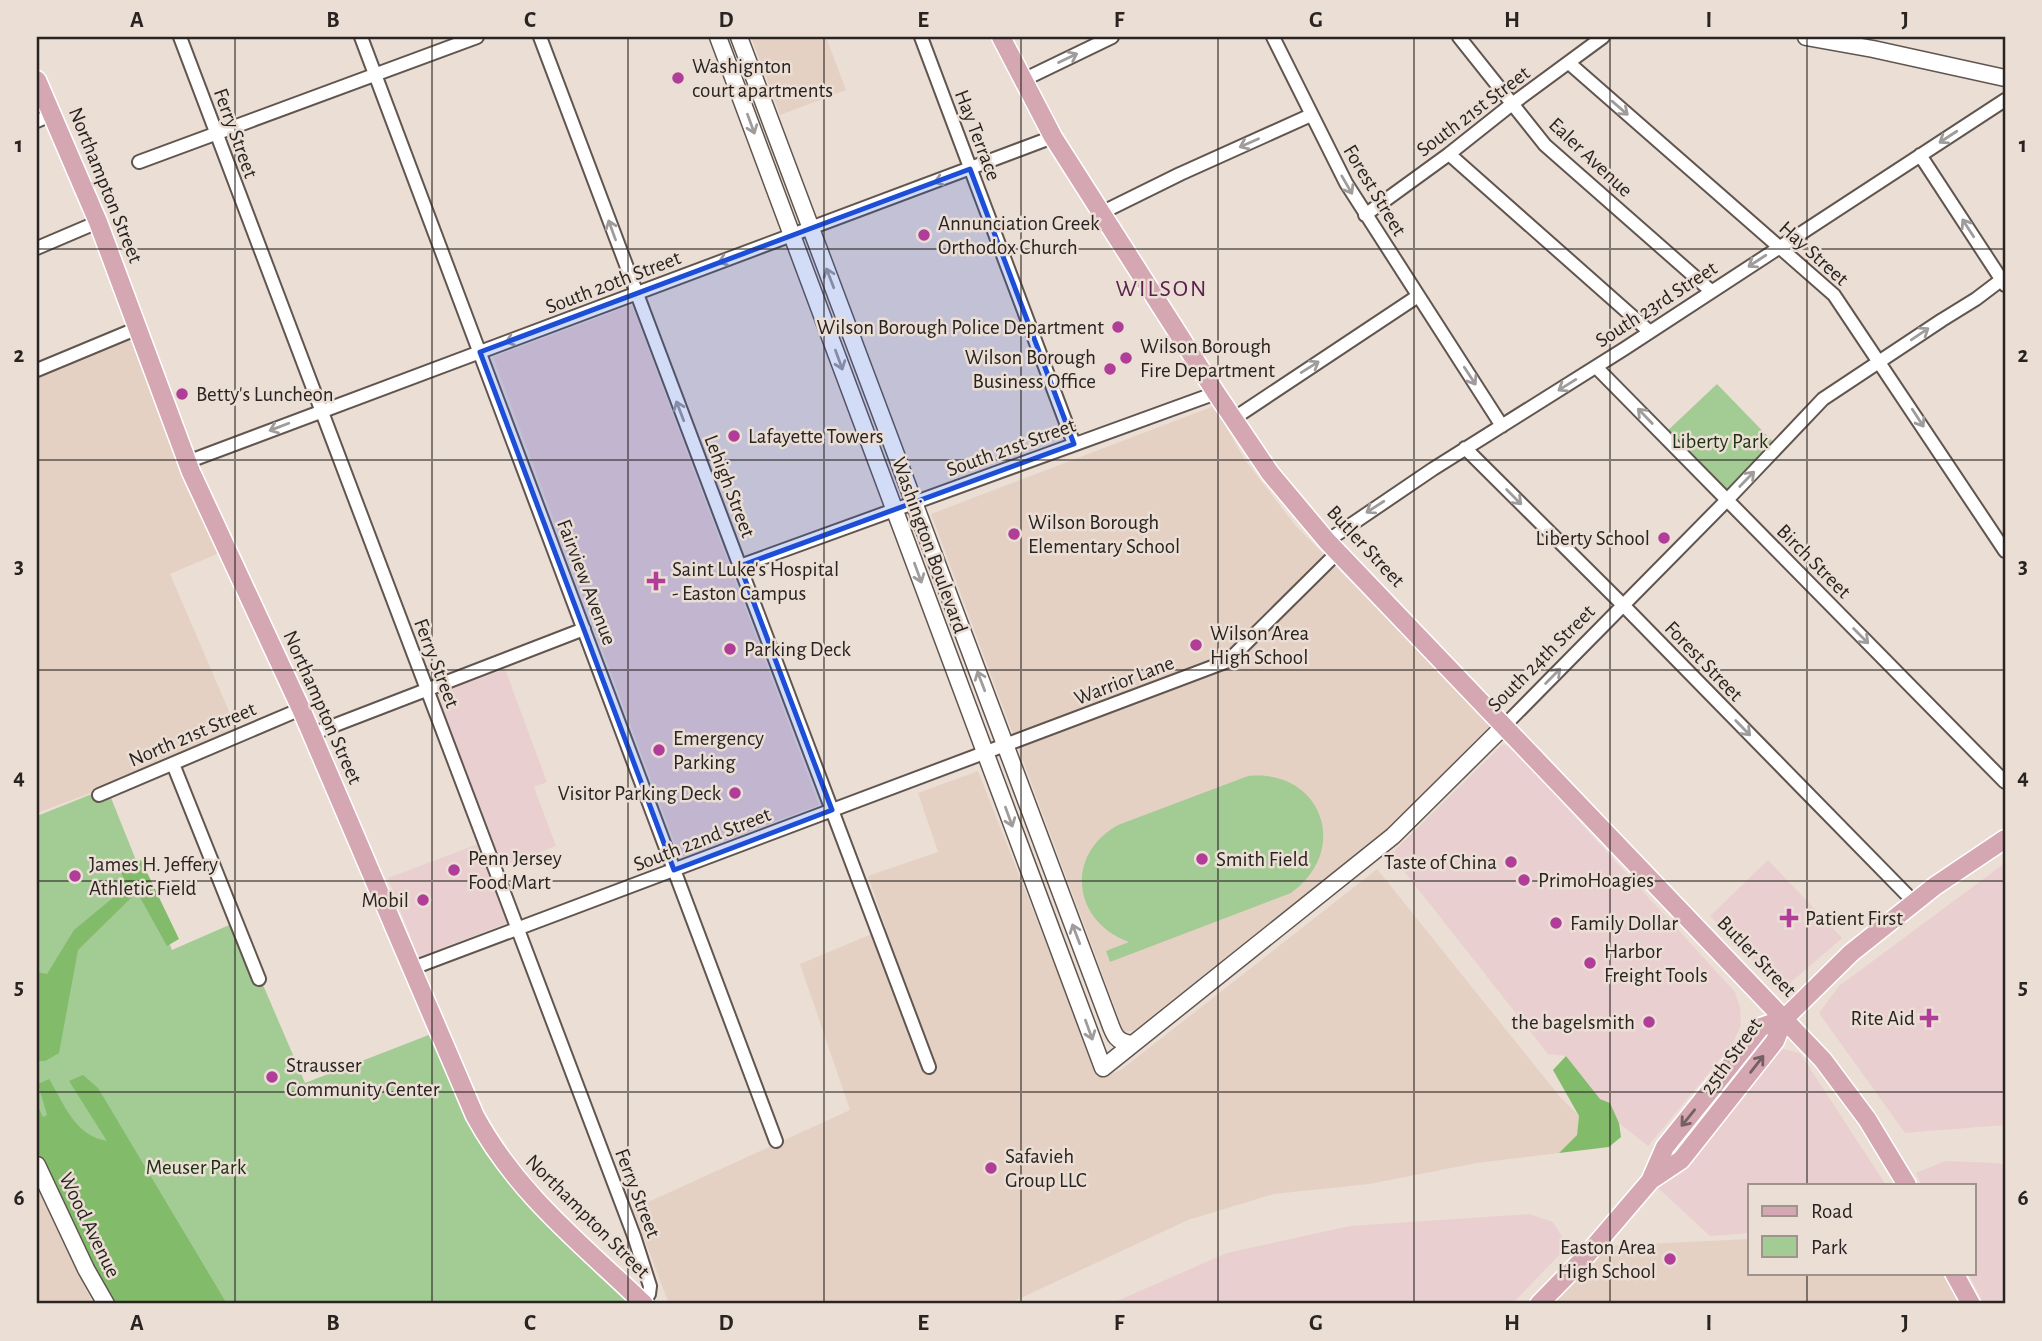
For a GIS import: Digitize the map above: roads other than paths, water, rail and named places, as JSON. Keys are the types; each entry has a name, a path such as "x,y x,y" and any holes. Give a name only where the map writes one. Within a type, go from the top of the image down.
{"main road":[{"name":"Butler Street","path":"1001,37 1053,137 1270,473 1333,547 1838,1078 1907,1184"},
{"name":"Northampton Street","path":"37,80 45,118 98,222 187,462 301,709 471,1106 500,1157 534,1201 644,1304"},
{"name":"25th Street","path":"1539,1304 1586,1256 1651,1180 1665,1147 1761,1027 1784,1019 1851,953 1914,902 2005,839"},
{"path":"1955,1274 1970,1304"}],"street":[{"name":"Ferry Street","path":"180,37 649,1278 650,1292 644,1304"},
{"name":"Fairview Avenue","path":"361,37 776,1140"},
{"path":"139,162 477,37"},
{"name":"Lehigh Street","path":"540,37 929,1067"},
{"name":"Washington Boulevard","path":"718,37 1103,1068"},
{"name":"Washington Boulevard","path":"739,37 1116,1038 1121,1043 1132,1044"},
{"name":"Hay Terrace","path":"920,37 1074,444"},
{"path":"1023,80 1112,37"},
{"name":"Forest Street","path":"1273,37 1346,183 1502,426"},
{"name":"Ealer Avenue","path":"1459,37 1545,145 1711,291"},
{"name":"South 21st Street","path":"1365,215 1603,37"},
{"path":"1806,37 2005,78"},
{"name":"Hay Street","path":"1569,63 1834,295 2005,551"},
{"name":"South 23rd Street","path":"1333,547 1465,449 1596,367 2005,100"},
{"path":"1101,214 1180,174 1311,115"},
{"name":"South 20th Street","path":"187,462 1053,137"},
{"path":"1449,154 1650,332"},
{"path":"1920,155 2004,281"},
{"path":"37,248 98,222"},
{"name":"South 24th Street","path":"1103,1068 1393,836 1727,500 1822,399 2004,281"},
{"path":"1233,419 1418,296"},
{"path":"37,370 138,328"},
{"name":"Birch Street","path":"1596,367 2005,782"},
{"name":"South 21st Street","path":"740,566 1216,393"},
{"name":"Forest Street","path":"1465,449 1623,605 1914,902"},
{"name":"Warrior Lane","path":"1005,745 1228,661 1333,547"},
{"path":"312,734 584,629"},
{"name":"North 21st Street","path":"99,795 301,709"},
{"name":"South 22nd Street","path":"413,968 1005,745"},
{"path":"173,764 259,979"},
{"name":"Wood Avenue","path":"37,1164 106,1304"}],"place":[{"name":"Washignton court apartments","path":"678,78"},
{"name":"Annunciation Greek Orthodox Church","path":"924,235"},
{"name":"Wilson Borough Police Department","path":"1118,327"},
{"name":"Wilson Borough Fire Department","path":"1126,358"},
{"name":"Wilson Borough Business Office","path":"1110,369"},
{"name":"Betty's Luncheon","path":"182,394"},
{"name":"Lafayette Towers","path":"734,436"},
{"name":"Wilson Borough Elementary School","path":"1014,534"},
{"name":"Liberty School","path":"1664,538"},
{"name":"Saint Luke's Hospital - Easton Campus","path":"656,581"},
{"name":"Wilson Area High School","path":"1196,645"},
{"name":"Parking Deck","path":"730,649"},
{"name":"Emergency Parking","path":"659,750"},
{"name":"Visitor Parking Deck","path":"735,793"},
{"name":"Smith Field","path":"1202,859"},
{"name":"Taste of China","path":"1511,862"},
{"name":"Penn Jersey Food Mart","path":"454,870"},
{"name":"James H. Jeffery Athletic Field","path":"75,876"},
{"name":"PrimoHoagies","path":"1524,880"},
{"name":"Mobil","path":"423,900"},
{"name":"Patient First","path":"1789,918"},
{"name":"Family Dollar","path":"1556,923"},
{"name":"Harbor Freight Tools","path":"1590,963"},
{"name":"Rite Aid","path":"1929,1018"},
{"name":"the bagelsmith","path":"1649,1022"},
{"name":"Strausser Community Center","path":"272,1077"},
{"name":"Safavieh Group LLC","path":"991,1168"},
{"name":"Easton Area High School","path":"1670,1259"}],"district":[{"name":"WILSON","path":"1162,288"}],"park label":[{"name":"Liberty Park","path":"1720,441"},
{"name":"Meuser Park","path":"196,1167"}]}
